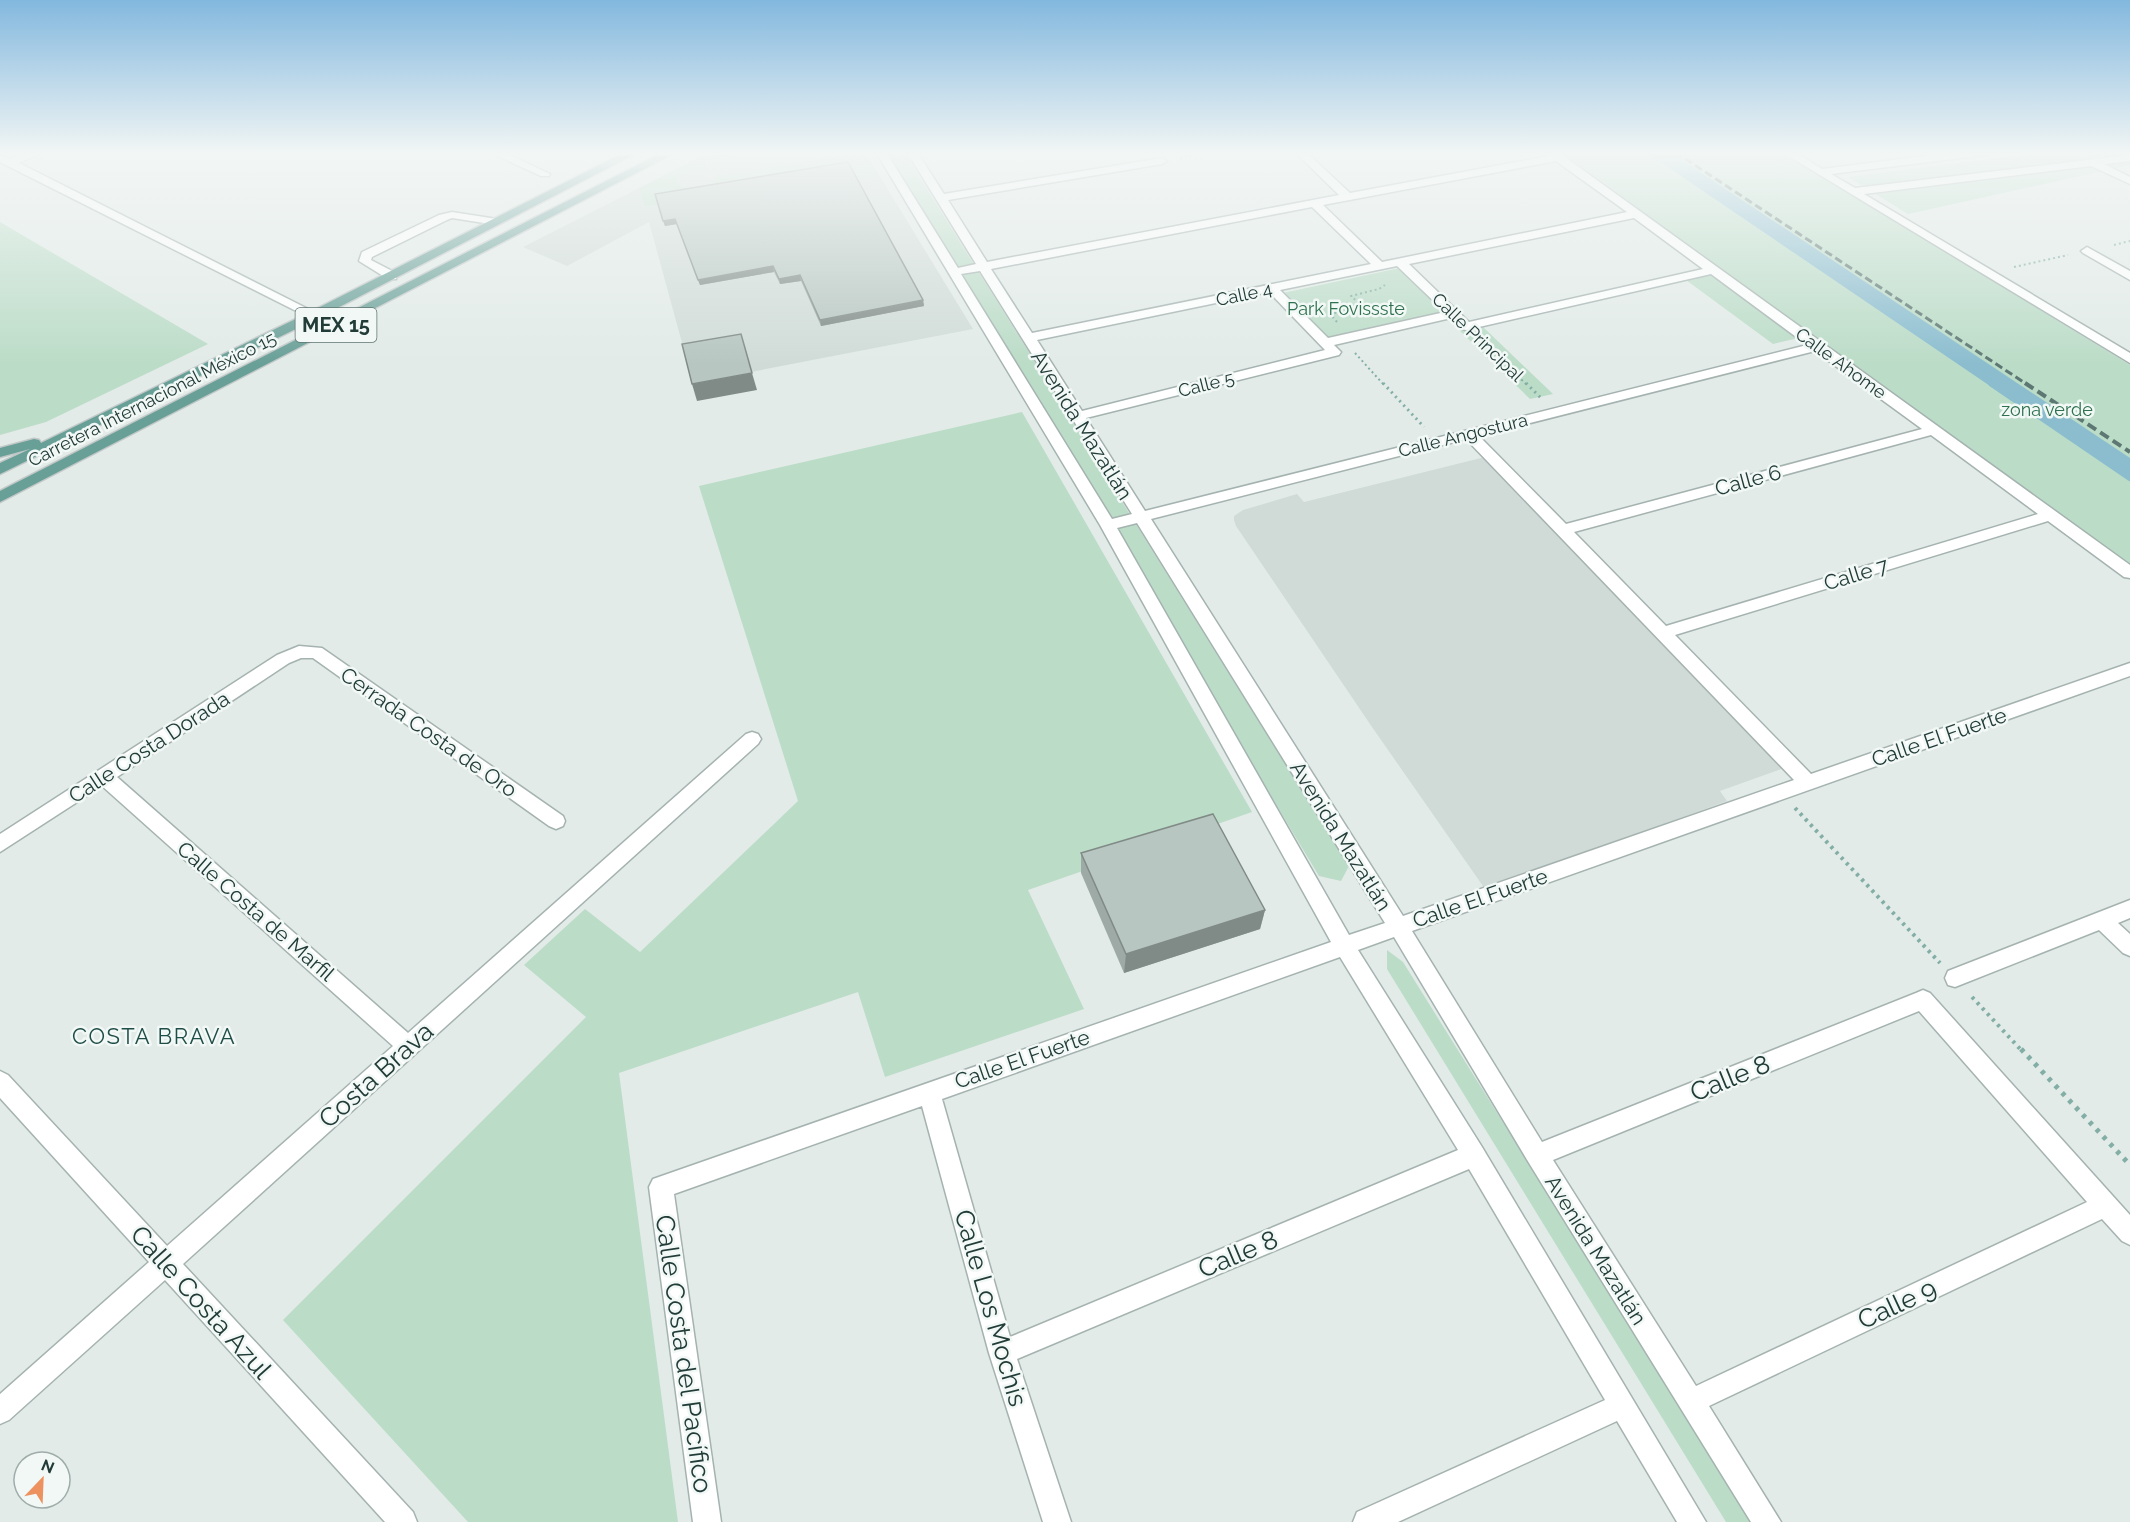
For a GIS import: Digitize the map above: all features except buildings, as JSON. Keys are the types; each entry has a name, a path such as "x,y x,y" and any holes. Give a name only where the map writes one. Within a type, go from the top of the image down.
{"main road":[{"name":"Carretera Internacional México 15","path":"0,469 315,315 495,223"},
{"name":"Carretera Internacional México 15","path":"0,497 534,223"},
{"path":"0,453 76,431"}],"street":[{"path":"131,223 315,315"},
{"path":"392,276 365,261 366,255 431,223"},
{"name":"Avenida Mazatlán","path":"925,223 1108,525 1344,946 1474,1155 1692,1522"},
{"name":"Avenida Mazatlán","path":"957,223 1139,517 1399,927 1537,1155 1767,1522"},
{"path":"955,272 1209,223"},
{"path":"1335,223 1379,266"},
{"name":"Calle 4","path":"1027,338 1592,223"},
{"name":"Calle Ahome","path":"1648,223 2130,573"},
{"path":"1904,223 2130,359"},
{"path":"2087,251 2130,276"},
{"name":"Calle Principal","path":"1400,262 1466,326"},
{"path":"1466,326 1713,270"},
{"path":"1271,288 1330,347"},
{"name":"Calle 5","path":"1078,416 1330,347 1342,339 1454,314"},
{"name":"Calle Angostura","path":"1108,525 1818,346"},
{"name":"Calle 6","path":"1564,530 1933,430"},
{"path":"1469,434 1809,783"},
{"name":"Calle 7","path":"1662,633 2050,515"},
{"name":"Calle Costa Dorada","path":"0,844 283,659 299,652"},
{"name":"Cerrada Costa de Oro","path":"299,652 316,652 556,821"},
{"name":"Calle El Fuerte","path":"661,1187 2130,669"},
{"name":"Costa Brava","path":"0,1411 752,739"},
{"name":"Calle Costa de Marfil","path":"103,776 408,1046"},
{"path":"1955,978 2130,909"},
{"path":"2102,920 2130,947"},
{"name":"Calle 8","path":"1537,1155 1923,1000 2104,1205"},
{"name":"Calle Costa Azul","path":"0,1082 403,1522"},
{"name":"Calle Los Mochis","path":"929,1092 1002,1353 1057,1522"},
{"name":"Calle 8","path":"1002,1353 1474,1155"},
{"name":"Calle Costa del Pacífico","path":"661,1187 707,1522"},
{"path":"2104,1205 2130,1233"},
{"name":"Calle 9","path":"1690,1402 2104,1205"},
{"path":"1367,1522 1623,1405"}],"path":[{"path":"1987,273 2087,251"},
{"path":"1414,276 1393,280 1379,289 1351,296 1363,307 1330,314 1348,334 1342,339 1438,442"},
{"name":"Calle Principal","path":"1466,326 1556,412"}],"shaded area":[{"path":"570,223 647,223 567,266 523,247"},
{"path":"649,223 908,223 973,329 751,372 687,361"},
{"path":"1485,457 1784,768 1720,791 1727,801 1485,889 1236,526 1234,516 1243,510 1297,494 1304,502"}],"green space":[{"path":"0,223 208,344 46,422 0,435"},
{"path":"926,223 948,223 1349,866 1341,881 1319,876"},
{"name":"zona verde","path":"1658,223 1898,223 2130,365 2130,571"},
{"name":"Park Fovissste","path":"1404,267 1455,313 1327,341 1283,293"},
{"path":"1716,274 1803,337 1773,344 1686,280"},
{"path":"1481,325 1553,394 1530,399 1459,330"},
{"path":"1022,412 1252,812 1028,890 1084,1009 885,1077 858,992 619,1073 678,1522 468,1522 283,1320 586,1017 524,965 585,909 640,952 798,801 699,486"},
{"path":"1387,950 1403,962 1752,1522 1726,1522 1387,969"}],"water":[{"path":"1756,223 1777,223 2130,458 2130,477"}],"waterway":[{"path":"1756,223 1994,385"},
{"path":"1992,383 2130,477"}],"railway":[{"path":"1783,223 2028,385"},
{"path":"2025,383 2130,452"}],"district":[{"name":"COSTA BRAVA","path":"154,1036"}]}
